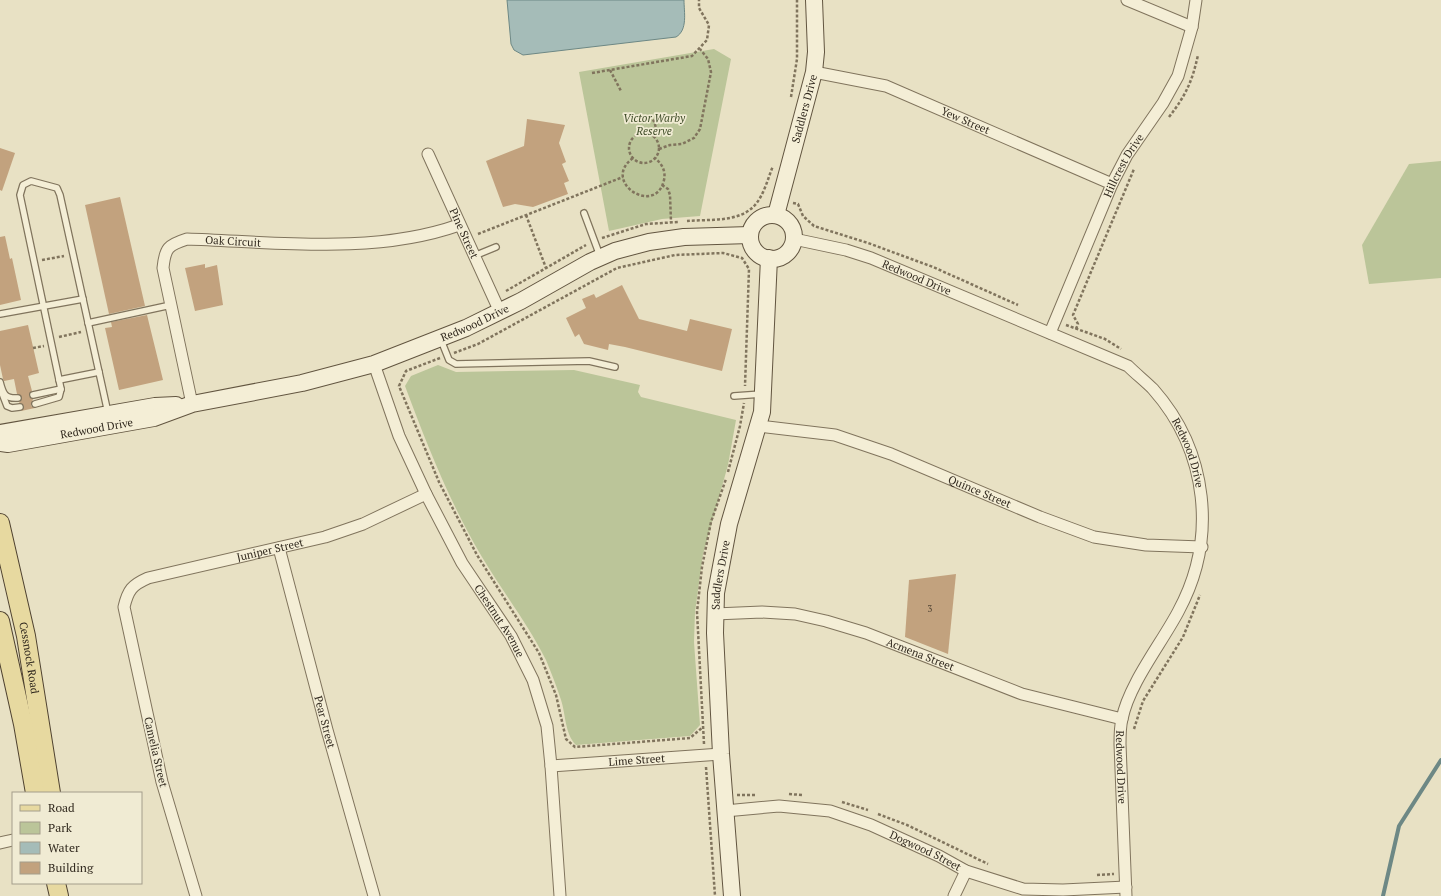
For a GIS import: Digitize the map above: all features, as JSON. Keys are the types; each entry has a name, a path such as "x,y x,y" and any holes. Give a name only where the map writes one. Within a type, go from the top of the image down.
{"main road":[{"name":"Cessnock Road","path":"0,523 26,636 51,792"},
{"name":"Cessnock Road","path":"0,621 2,642 23,724 35,792"},
{"path":"56,884 60,896"},
{"path":"60,884 60,896"}],"street":[{"name":"Saddlers Drive","path":"776,215 814,72 816,52 814,0"},
{"path":"1127,0 1192,27"},
{"name":"Hillcrest Drive","path":"1050,333 1112,184 1127,155 1163,103 1178,76 1192,27 1196,0"},
{"name":"Yew Street","path":"814,72 886,86 1112,184"},
{"name":"Pine Street","path":"428,154 459,225 500,312"},
{"path":"776,215 781,216 790,223 794,234 794,240 790,250 785,254 780,257 769,258 759,254 755,250 750,235 753,225 760,218 776,215"},
{"name":"Oak Circuit","path":"192,404 164,268 165,254 172,243 187,239 342,244 371,243 418,237 459,225"},
{"name":"Redwood Drive","path":"0,433 108,413 155,406 192,404 302,383 374,364 440,339 500,312 615,251 649,242 684,237 750,235"},
{"name":"Redwood Drive","path":"794,240 839,249 871,258 1128,366 1152,389 1176,420 1191,455 1200,486 1203,517 1202,547 1193,584 1179,612 1132,691 1122,719 1120,744 1126,892"},
{"name":"Saddlers Drive","path":"732,896 721,754 715,614 716,593 729,524 759,426 769,258"},
{"name":"Chestnut Avenue","path":"374,364 399,436 426,494 462,563 511,636 533,680 546,726 551,766 560,896"},
{"name":"Redwood Drive","path":"0,443 8,444 154,418 192,404"},
{"name":"Quince Street","path":"759,426 842,437 891,454 1040,517 1094,537 1146,545 1202,547"},
{"name":"Juniper Street","path":"124,607 127,593 136,583 325,537 363,524 426,494"},
{"name":"Pear Street","path":"279,548 328,737 374,896"},
{"name":"Camelia Street","path":"124,607 162,782 196,896"},
{"name":"Acmena Street","path":"715,614 795,614 826,621 866,633 1022,694 1122,719"},
{"name":"Lime Street","path":"551,766 721,754"},
{"name":"Dogwood Street","path":"725,810 779,806 830,811 871,825 938,856 966,871 1023,889 1126,892"},
{"path":"0,843 12,840"},
{"path":"954,896 966,871"}],"lane":[{"path":"34,404 59,398 60,389 20,195 23,185 31,181 57,188 60,195 108,413"},
{"path":"584,213 601,258"},
{"path":"474,256 496,247"},
{"path":"0,314 43,305 83,299"},
{"path":"88,323 171,305"},
{"path":"440,339 450,361 456,364 589,361 615,367"},
{"path":"59,380 99,372"},
{"path":"0,382 7,406 12,408 20,407"},
{"path":"33,395 60,389"},
{"path":"2,392 8,398 18,398"},
{"path":"734,396 762,394"}],"path":[{"path":"592,73 692,56 707,40 709,25 699,8 699,0"},
{"path":"790,103 797,59 797,0"},
{"path":"659,149 670,145 682,144 694,138 700,129 712,72 708,59 700,49"},
{"path":"1165,123 1182,101 1193,78 1199,49"},
{"path":"610,70 621,91"},
{"path":"639,118 647,116 654,121 656,128 653,136"},
{"path":"644,133 653,136 659,144 659,149 655,158 652,161 642,163 633,158 629,150 632,140 639,134 644,133"},
{"path":"633,158 625,167 623,177 626,187 637,195 650,196 656,193 662,186 665,175 663,168 655,158"},
{"path":"735,217 746,213 756,205 774,162"},
{"path":"1076,329 1078,324 1073,315 1136,167"},
{"path":"478,234 623,177"},
{"path":"662,186 668,189 670,195 671,222"},
{"path":"526,215 546,268"},
{"path":"703,727 690,738 575,747 566,739 556,695 539,653 477,555 442,489 420,441 399,386 406,371 478,344 617,268 675,255 723,253 736,257"},
{"path":"51,258 56,257"},
{"path":"1068,325 1105,339 1127,353"},
{"path":"56,338 72,334"},
{"path":"33,348 44,346"},
{"path":"1133,731 1136,718 1143,702 1183,637 1202,590"},
{"path":"706,771 715,896"}],"green space":[{"name":"Victor Warby Reserve","path":"714,49 731,59 700,216 662,219 609,231 579,72"},
{"path":"1441,161 1441,278 1369,284 1362,245 1409,164"},
{"path":"438,365 456,372 574,370 640,385 638,392 641,397 736,420 728,465 703,554 695,612 694,642 700,725 690,736 576,745 572,740 567,728 562,703 546,660 470,537 449,495 405,386 411,376"}],"water":[{"path":"507,0 684,0 684,25 680,34 676,37 523,55 514,50 511,44"}],"building":[{"path":"527,119 565,125 559,143 566,162 562,164 569,181 564,183 568,194 533,207 515,204 503,207 486,161 524,146"},
{"path":"0,148 15,153 2,191 0,190"},
{"path":"120,197 145,306 109,314 85,205"},
{"path":"5,236 10,259 12,258 21,300 0,305 0,237"},
{"path":"205,264 205,268 217,265 223,305 195,311 185,268"},
{"path":"622,285 639,319 687,331 690,319 732,329 722,371 609,344 608,350 584,344 579,334 575,337 566,318 586,308 582,299 594,294 596,298"},
{"path":"147,315 163,380 119,390 105,328 112,327 111,322"},
{"path":"28,325 39,373 28,376 32,391 29,396 33,399 31,406 35,408 21,411 24,406 19,403 22,398 17,394 14,379 4,381 3,379 0,365 0,331"},
{"path":"956,574 948,654 905,637 909,580"}],"waterway":[{"path":"1383,896 1399,826 1441,760"}]}
